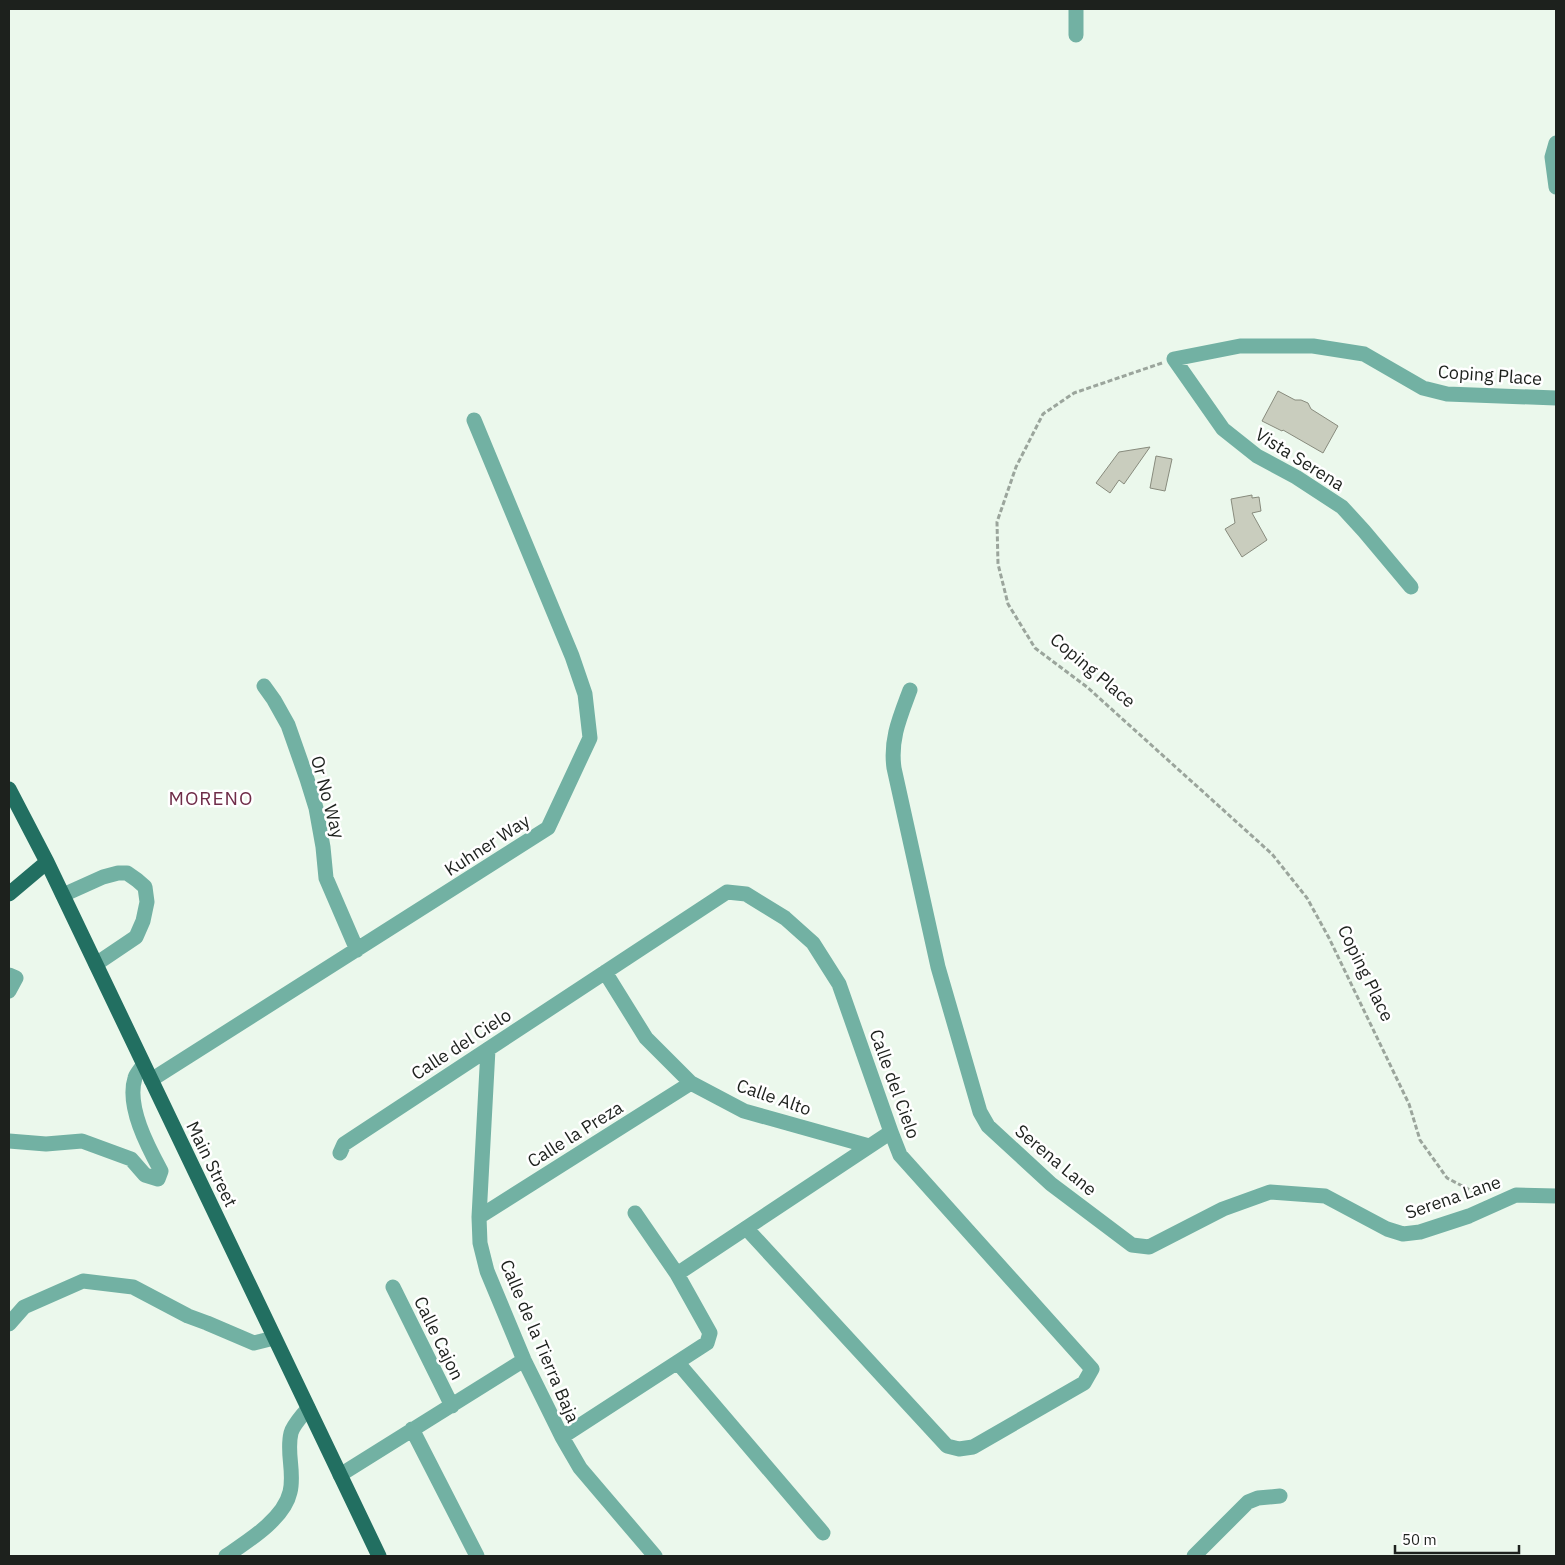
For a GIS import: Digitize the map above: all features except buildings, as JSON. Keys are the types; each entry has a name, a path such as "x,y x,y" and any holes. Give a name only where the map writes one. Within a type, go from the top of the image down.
{"main road":[{"name":"Main Street","path":"9,789 63,895 379,1556"},
{"path":"9,894 47,862"}],"street":[{"path":"1076,9 1076,35"},
{"path":"1556,143 1552,156 1556,187"},
{"name":"Coping Place","path":"1174,359 1240,346 1313,346 1364,354 1423,388 1447,394 1556,398"},
{"name":"Vista Serena","path":"1174,359 1223,430 1257,456 1296,477 1342,507 1410,587"},
{"name":"Kuhner Way","path":"151,1080 548,828 590,738 585,694 572,656 474,420"},
{"name":"Or No Way","path":"264,686 288,725 316,808 326,878 357,950"},
{"name":"Serena Lane","path":"910,690 896,726 892,753 938,967 980,1112 988,1126 1051,1184 1132,1245 1149,1247 1223,1209 1270,1192 1325,1196 1388,1229 1403,1234 1420,1232 1468,1216 1516,1195 1556,1196"},
{"path":"63,895 103,877 118,873 127,874 145,888 147,902 143,921 136,937 96,964"},
{"name":"Calle del Cielo","path":"340,1153 344,1144 727,892 746,894 784,918 813,943 839,984 890,1132 900,1155 1092,1369 1084,1383 973,1447 959,1449 947,1446 746,1228"},
{"name":"Calle Alto","path":"605,972 646,1038 691,1083 744,1111 869,1146"},
{"path":"9,975 16,978 9,992"},
{"name":"Calle de la Tierra Baja","path":"488,1049 479,1217 480,1242 487,1271 524,1360 562,1437 580,1468 655,1556"},
{"path":"9,1141 46,1144 82,1141 131,1159 145,1175 158,1178 161,1171 145,1141 136,1114 135,1077 143,1065"},
{"name":"Calle la Preza","path":"479,1217 691,1083"},
{"path":"677,1274 890,1132"},
{"path":"562,1437 707,1343 710,1333 677,1274 635,1212"},
{"path":"9,1324 24,1307 83,1281 133,1287 188,1316 254,1343 274,1338"},
{"name":"Calle Cajon","path":"393,1287 452,1406"},
{"path":"340,1475 524,1360"},
{"path":"678,1363 823,1533"},
{"path":"226,1556 250,1540 282,1511 290,1492 292,1474 289,1452 291,1432 308,1408"},
{"path":"412,1430 477,1556"},
{"path":"1194,1556 1248,1502 1258,1498 1280,1496"}],"path":[{"name":"Coping Place","path":"1174,359 1074,393 1042,414 1016,467 997,522 998,564 1008,604 1036,648 1087,687 1272,854 1307,898 1330,938 1409,1104 1420,1140 1448,1178 1474,1192 1484,1194"}],"district":[{"name":"MORENO","path":"211,798"}]}
